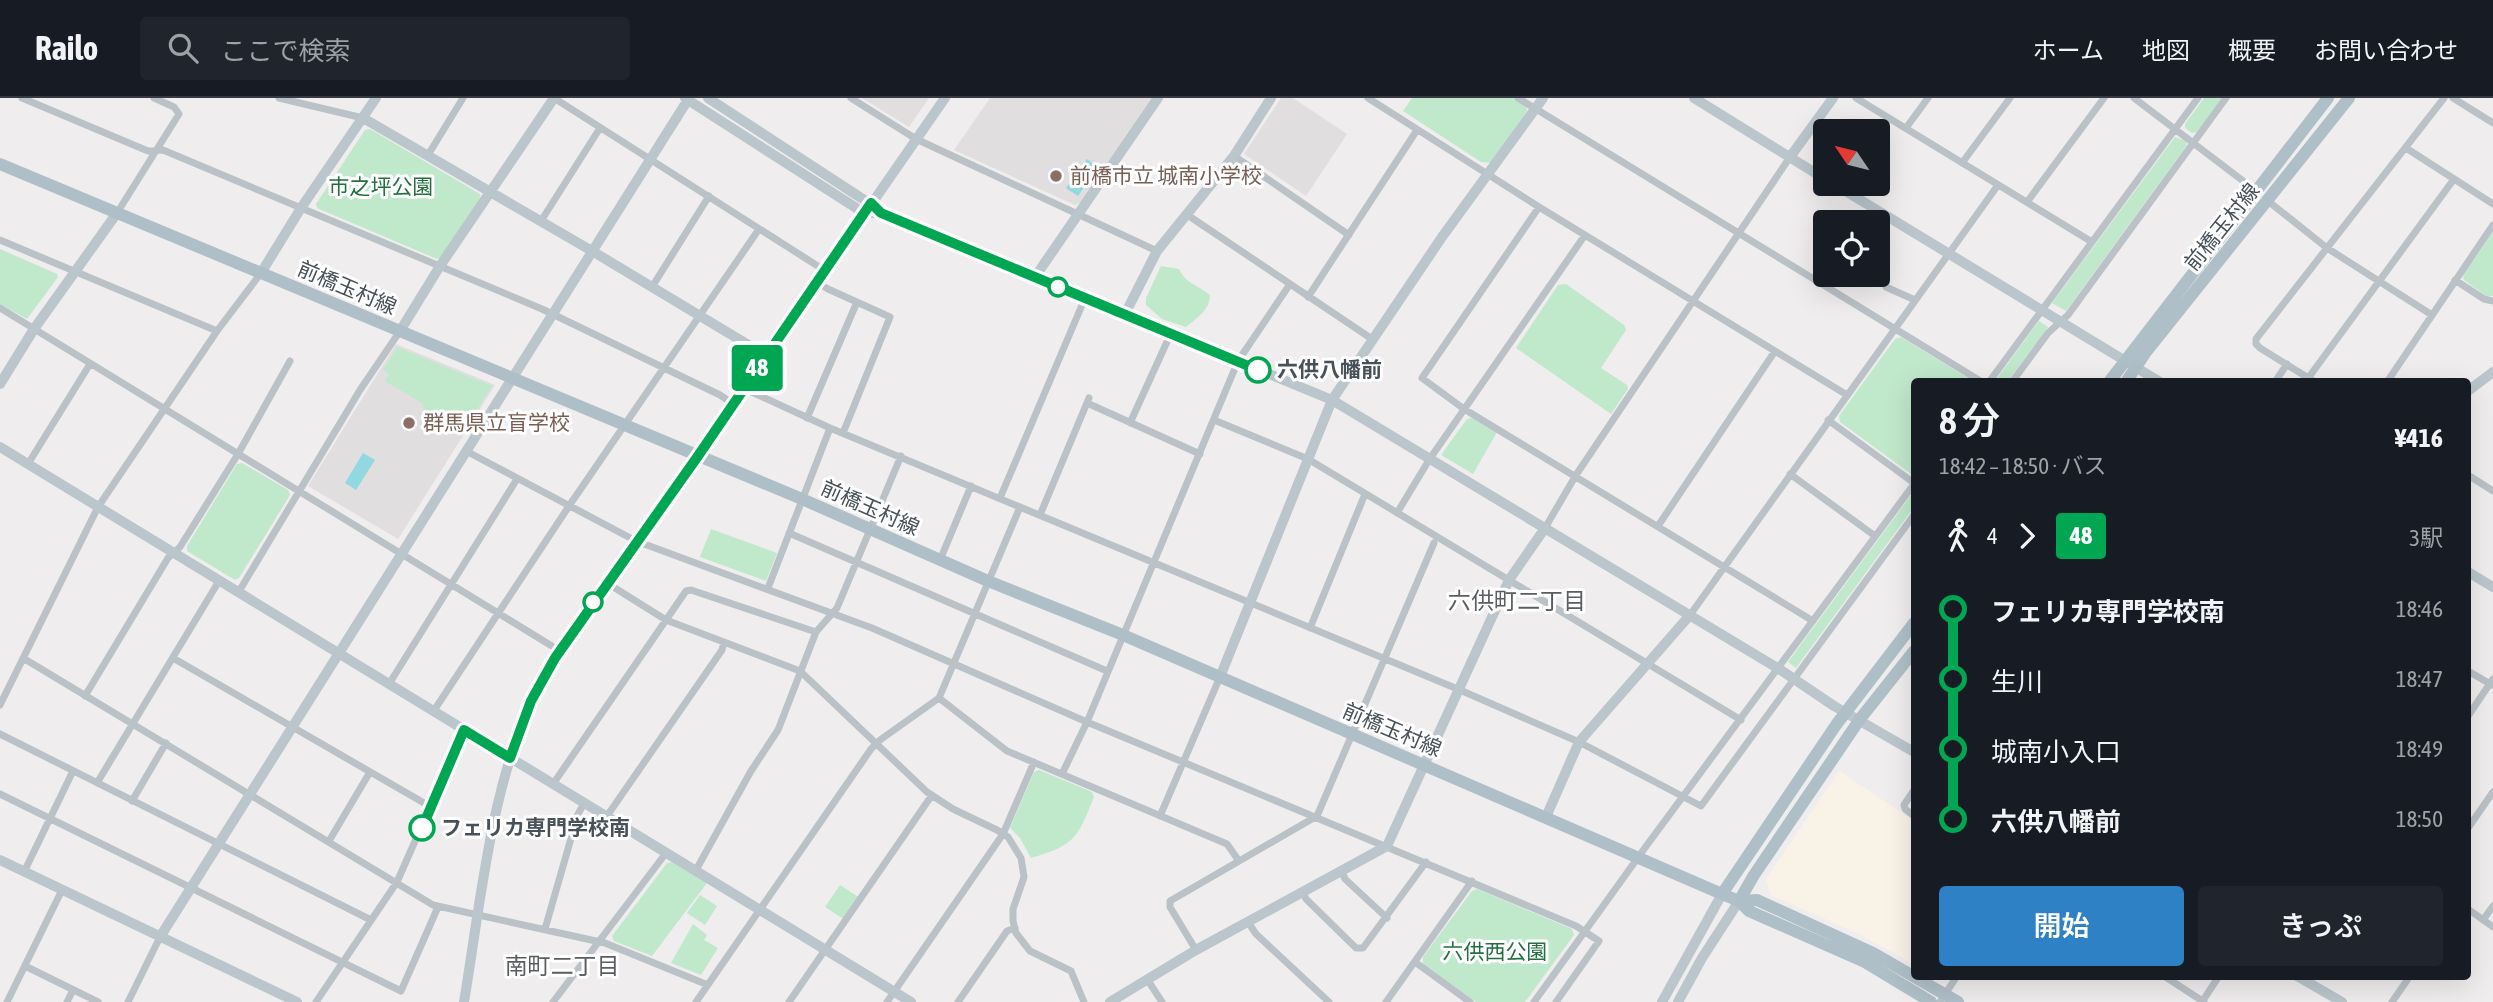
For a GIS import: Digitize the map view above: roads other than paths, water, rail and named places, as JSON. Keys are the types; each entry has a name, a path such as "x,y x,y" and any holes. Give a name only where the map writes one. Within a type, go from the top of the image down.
{"main road":[{"name":"前橋玉村線","path":"2112,378 2328,98"},
{"name":"前橋玉村線","path":"2129,378 2146,352 2349,98"},
{"name":"前橋玉村線","path":"0,164 624,427 802,499 988,581 1123,635 1739,901"},
{"path":"1722,894 1846,712 1911,627"},
{"path":"1739,901 1860,719 1911,655"},
{"path":"1739,901 1756,901 1835,935 1873,953 1911,977"},
{"path":"1739,901 1749,911 1865,962 1931,1002"},
{"path":"1915,980 1943,998 1958,1002"}],"street":[{"path":"22,98 148,151 163,150 553,314 720,395 733,404"},
{"path":"0,384 34,328 117,213 179,114 174,107 154,98"},
{"path":"279,98 363,118 765,355"},
{"path":"0,705 98,507 217,331 261,273 301,208 376,98"},
{"path":"428,155 463,98"},
{"path":"238,593 360,390 554,98 824,270"},
{"path":"708,98 871,203 881,213 1332,400 1911,750"},
{"path":"851,98 916,139 1157,251"},
{"path":"464,1002 496,815 510,758 531,701 560,651 607,582 698,456 765,355 945,98"},
{"path":"1035,277 1158,98"},
{"path":"1125,314 1157,251 1234,156 1271,98"},
{"path":"1368,98 1539,207 1847,395"},
{"path":"1518,98 1975,378"},
{"path":"1160,816 1220,677 1332,400 1372,339 1543,98"},
{"path":"1694,98 1813,171"},
{"path":"1110,1002 1196,950 1387,846 1509,580 1738,233 1833,98"},
{"path":"1856,98 2092,242"},
{"path":"1906,128 1928,98"},
{"path":"1962,163 2010,98"},
{"path":"2027,202 2104,98"},
{"path":"2134,98 2255,190"},
{"path":"1992,378 2198,98"},
{"path":"2015,378 2059,321 2068,315 2226,98"},
{"path":"2310,378 2258,346 2256,340 2444,98"},
{"path":"2453,98 2493,123"},
{"path":"128,1002 160,937 687,99 864,213 881,213"},
{"path":"541,221 600,128"},
{"path":"1308,298 1417,130"},
{"path":"2406,148 2493,204"},
{"path":"1234,156 1349,235"},
{"path":"2313,378 2454,179"},
{"path":"1546,817 1579,742 1690,615 1998,185"},
{"path":"652,287 709,196"},
{"path":"1854,196 2155,378"},
{"path":"2268,201 2327,248 2432,315"},
{"path":"1539,207 1422,378 1464,409 1813,621"},
{"path":"1186,214 1372,339"},
{"path":"2390,378 2493,225"},
{"path":"433,712 569,506 760,229"},
{"path":"1397,513 1430,459 1585,235"},
{"path":"0,240 217,331"},
{"path":"2455,280 2484,299 2493,301"},
{"path":"816,282 886,314 890,320 843,433"},
{"path":"1062,774 1087,722 1238,361 1290,284"},
{"path":"1886,287 1915,300"},
{"path":"1000,498 1085,298"},
{"path":"807,418 857,302"},
{"path":"0,308 560,651"},
{"path":"1130,423 1171,333"},
{"path":"1658,526 1775,351"},
{"path":"85,696 168,558 180,547 238,454 290,362"},
{"path":"28,464 90,363"},
{"path":"2278,378 2287,364"},
{"path":"2471,389 2493,372"},
{"path":"743,388 830,428 1251,602 1579,742 1700,807 1911,519"},
{"path":"1040,515 1088,401 1200,454"},
{"path":"1828,420 1911,481"},
{"path":"1214,421 1308,459 1741,720"},
{"path":"768,588 830,428"},
{"path":"0,447 911,1002"},
{"path":"466,451 636,541 834,612 1087,722 1472,881 1585,932 1599,941 1556,1002"},
{"path":"696,870 751,771 778,730 816,632 834,612 901,456"},
{"path":"1790,474 1875,536"},
{"path":"2471,477 2493,491"},
{"path":"389,684 517,480"},
{"path":"940,560 971,486"},
{"path":"1534,1002 1911,487"},
{"path":"1310,628 1365,494"},
{"path":"696,1002 875,744 939,698 1020,507"},
{"path":"789,533 1107,671"},
{"path":"1196,950 1169,903 1317,816 1434,543"},
{"path":"2471,574 2493,587"},
{"path":"97,783 219,581"},
{"path":"607,582 666,620 800,671 932,795 953,809 1003,834 1018,851 1024,872 1024,880 1014,904 1014,928 1028,949 1071,971 1084,1002"},
{"path":"553,784 686,591 691,590 816,632"},
{"path":"607,816 716,658 724,642"},
{"path":"23,658 438,907 600,941 708,985"},
{"path":"173,658 431,807"},
{"path":"2471,672 2492,682 2471,712"},
{"path":"939,698 995,743 1227,844 1239,861"},
{"path":"316,1002 397,882 464,730"},
{"path":"0,734 371,920"},
{"path":"132,802 166,743"},
{"path":"887,1002 1003,834 1034,762"},
{"path":"24,872 73,771"},
{"path":"329,841 370,772"},
{"path":"2471,824 2493,792"},
{"path":"0,794 401,991 438,907"},
{"path":"1911,794 1904,805 1911,814"},
{"path":"789,1002 932,795"},
{"path":"545,929 578,814 584,803"},
{"path":"557,1001 666,853"},
{"path":"0,860 297,1002"},
{"path":"1303,892 1306,899 1360,949 1366,946 1426,862"},
{"path":"1342,872 1387,918"},
{"path":"1386,1002 1472,881"},
{"path":"7,1002 62,890"},
{"path":"1662,1002 1722,894"},
{"path":"1678,1002 1702,958 1739,901"},
{"path":"2483,920 2493,906"},
{"path":"2471,911 2493,927"},
{"path":"1248,922 1265,943 1329,1002"},
{"path":"958,1002 1007,931 1014,928"},
{"path":"1415,962 1471,1002"},
{"path":"24,967 98,1002"},
{"path":"1147,979 1162,1002"},
{"path":"1943,998 1954,980"},
{"path":"2170,980 2203,1002 2217,980"},
{"path":"2305,980 2342,1002"},
{"path":"2392,1002 2407,980"},
{"path":"67,1002 73,990"}],"water":[{"path":"1087,159 1098,167 1078,196 1066,188"},
{"path":"363,453 375,460 356,490 345,483"}],"place":[{"name":"前橋市立 城南小学校","path":"1056,176"},
{"name":"六供八幡前","path":"1258,370"},
{"name":"群馬県立盲学校","path":"409,423"},
{"name":"フェリカ専門学校南","path":"422,828"}],"district":[{"name":"六供町二丁目","path":"1517,601"},
{"name":"南町二丁目","path":"562,966"}],"park label":[{"name":"市之坪公園","path":"381,187"},
{"name":"六供西公園","path":"1495,952"}]}
